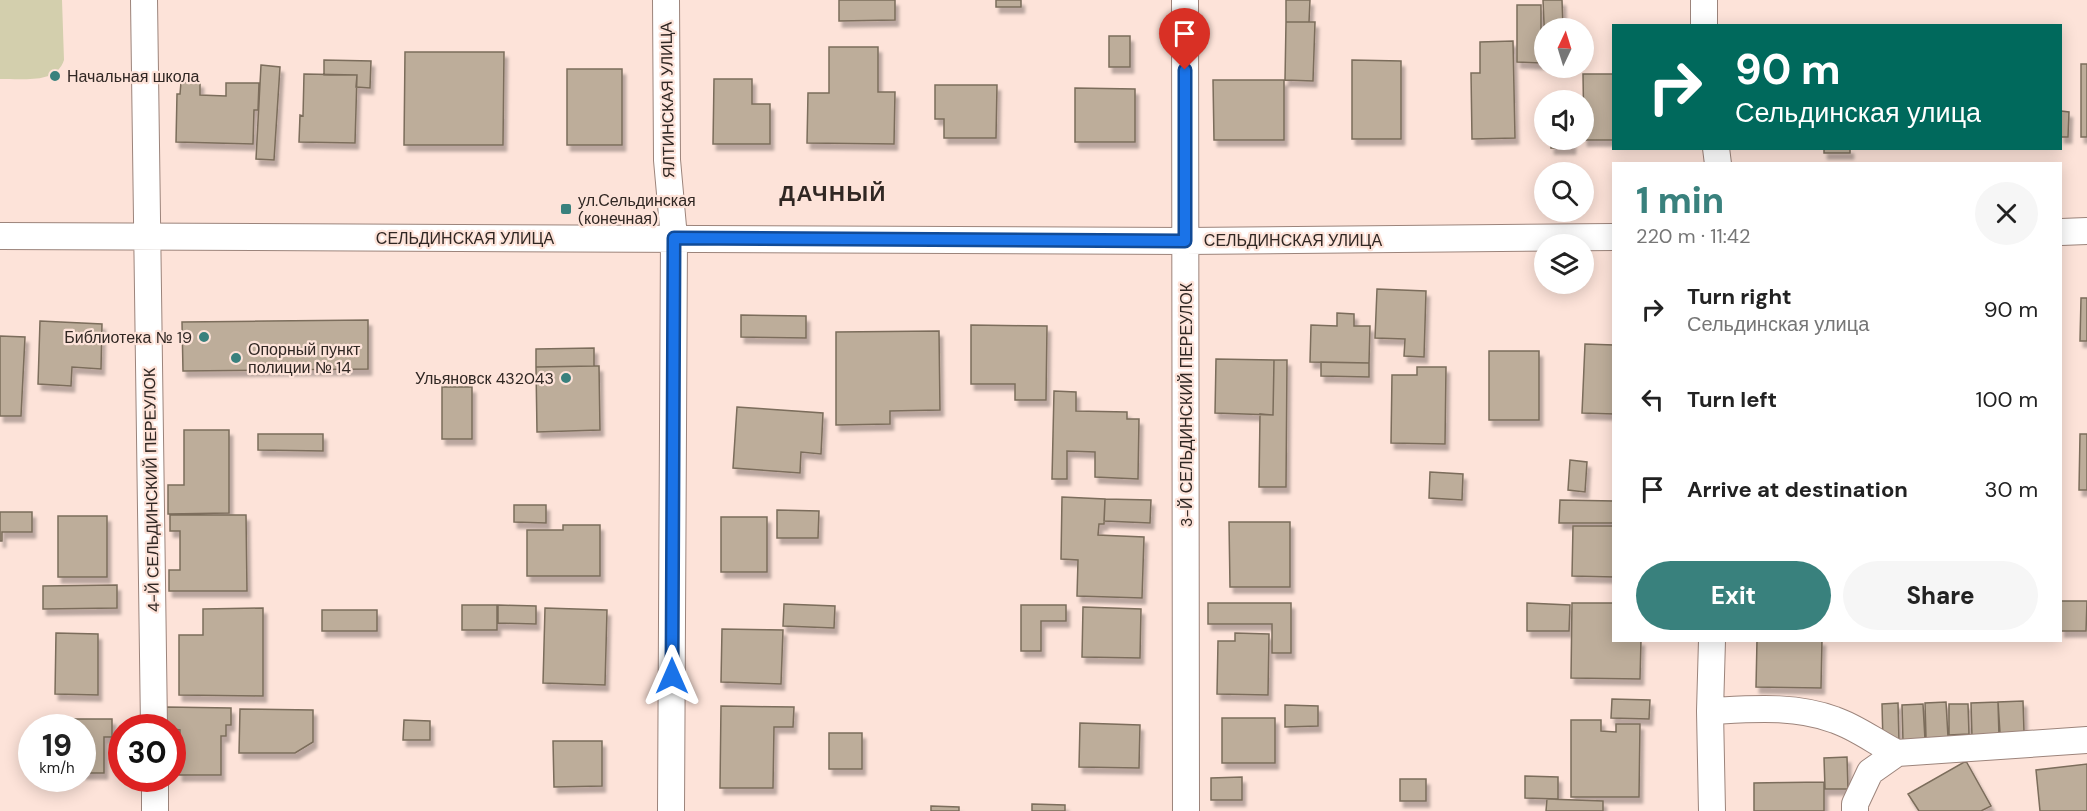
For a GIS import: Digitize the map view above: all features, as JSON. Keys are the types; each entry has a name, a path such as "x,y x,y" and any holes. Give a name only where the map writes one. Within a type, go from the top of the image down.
{"street":[{"name":"4-Й СЕЛЬДИНСКИЙ ПЕРЕУЛОК","path":"144,0 154,714"},
{"name":"ЯЛТИНСКАЯ УЛИЦА","path":"666,0 667,160 674,238 671,811"},
{"name":"3-Й СЕЛЬДИНСКИЙ ПЕРЕУЛОК","path":"1185,0 1186,811"},
{"path":"1704,0 1704,24"},
{"path":"2062,232 2087,231"},
{"name":"СЕЛЬДИНСКАЯ УЛИЦА","path":"0,237 1185,241 1612,237"},
{"path":"1712,642 1710,711 1712,811"},
{"path":"1710,711 1769,708 1802,712 1836,720 1897,753"},
{"path":"1855,811 1855,804 1870,772 1897,753 2087,740"},
{"path":"155,792 156,811"}],"shaded area":[{"path":"0,0 62,0 64,60 54,73 46,77 28,79 0,79"}],"building":[{"path":"839,0 895,0 895,20 839,21"},
{"path":"996,0 1021,0 1021,7 996,7"},
{"path":"1286,0 1310,0 1309,22 1286,22"},
{"path":"1543,0 1562,0 1563,18 1544,18"},
{"path":"1517,5 1541,5 1541,18 1534,18 1534,63 1517,62"},
{"path":"1286,22 1315,22 1313,81 1285,80"},
{"path":"1109,36 1130,36 1130,67 1109,67"},
{"path":"1513,41 1515,138 1472,139 1471,73 1480,73 1480,42"},
{"path":"829,47 878,47 878,92 895,92 894,144 807,143 808,93 829,93"},
{"path":"405,52 504,52 503,145 404,145"},
{"path":"324,60 371,61 370,88 356,87 357,75 324,75"},
{"path":"1352,60 1401,61 1401,139 1352,139"},
{"path":"2081,64 2087,64 2087,137 2081,137"},
{"path":"261,65 280,67 274,160 256,159"},
{"path":"567,69 622,69 622,145 567,145"},
{"path":"304,74 357,75 355,143 299,142 300,115 303,116"},
{"path":"1594,74 1612,74 1612,140 1594,140 1594,90 1583,90 1583,78 1594,78"},
{"path":"714,79 752,79 752,104 770,104 770,144 713,144"},
{"path":"1213,80 1284,80 1284,140 1214,140"},
{"path":"181,82 200,82 200,95 226,96 226,83 259,83 258,110 254,110 253,144 176,142 177,94 180,94"},
{"path":"935,85 997,85 996,138 944,138 944,119 935,119"},
{"path":"1075,88 1135,89 1135,142 1075,142"},
{"path":"2062,111 2069,112 2068,137 2062,137"},
{"path":"1824,150 1850,150 1850,153 1824,153"},
{"path":"1377,289 1426,291 1424,357 1404,356 1405,339 1375,338"},
{"path":"2081,298 2087,298 2087,341 2080,341"},
{"path":"1337,313 1354,314 1354,326 1370,326 1369,363 1310,362 1311,325 1337,326"},
{"path":"741,315 806,316 806,338 741,337"},
{"path":"368,320 368,369 183,371 182,322"},
{"path":"40,321 102,324 101,369 72,367 71,386 38,384"},
{"path":"971,325 1047,326 1046,400 1015,400 1015,384 971,384"},
{"path":"939,331 940,410 890,411 890,424 836,425 836,332"},
{"path":"0,336 25,337 21,416 0,416"},
{"path":"1585,344 1612,345 1612,414 1582,413"},
{"path":"594,348 594,366 536,367 536,349"},
{"path":"1489,351 1539,351 1539,420 1489,420"},
{"path":"1216,359 1274,360 1273,415 1215,413"},
{"path":"1274,360 1287,360 1286,487 1259,487 1260,414 1273,415"},
{"path":"1321,362 1369,363 1369,377 1321,376"},
{"path":"599,366 600,430 537,432 536,367"},
{"path":"1417,367 1446,367 1445,444 1391,443 1392,375 1417,375"},
{"path":"442,387 472,387 472,439 442,439"},
{"path":"1054,391 1076,392 1076,411 1127,412 1127,419 1139,419 1138,479 1095,477 1095,452 1067,451 1067,479 1052,479"},
{"path":"737,407 823,413 821,454 801,452 800,473 733,468"},
{"path":"184,430 229,430 229,513 168,514 168,485 184,485"},
{"path":"258,434 323,434 323,451 258,450"},
{"path":"2080,434 2087,434 2087,490 2079,490"},
{"path":"1570,460 1587,462 1585,492 1568,490"},
{"path":"1430,472 1463,474 1462,500 1429,498"},
{"path":"1062,497 1105,499 1104,524 1099,524 1098,535 1144,537 1142,598 1077,596 1078,560 1061,559"},
{"path":"1105,499 1151,500 1150,523 1104,521"},
{"path":"1560,500 1612,501 1612,523 1559,523"},
{"path":"514,505 546,505 546,523 514,522"},
{"path":"777,510 819,511 818,538 777,538"},
{"path":"0,512 32,512 32,532 2,532 2,541 0,541"},
{"path":"170,515 246,515 247,591 169,591 169,570 180,570 180,531 170,531"},
{"path":"58,516 107,516 107,577 58,577"},
{"path":"721,517 767,517 767,572 721,572"},
{"path":"1229,522 1290,522 1290,587 1230,587"},
{"path":"563,525 600,525 600,576 527,576 527,530 563,530"},
{"path":"1573,526 1612,526 1612,577 1572,576"},
{"path":"117,585 117,608 43,609 43,586"},
{"path":"2062,601 2087,601 2086,631 2062,631"},
{"path":"1208,603 1291,603 1291,653 1272,653 1272,624 1208,624"},
{"path":"1527,603 1570,605 1569,631 1527,631"},
{"path":"1572,603 1612,603 1612,642 1641,642 1640,679 1571,678"},
{"path":"784,604 835,606 834,628 783,626"},
{"path":"462,605 497,605 497,630 462,630"},
{"path":"498,605 536,606 536,624 498,623"},
{"path":"1021,605 1066,605 1066,621 1041,621 1041,651 1021,651"},
{"path":"1083,607 1141,609 1140,658 1082,657"},
{"path":"263,608 263,696 179,695 179,635 203,635 203,609"},
{"path":"545,608 607,610 605,685 543,683"},
{"path":"322,610 377,610 377,631 322,631"},
{"path":"722,629 783,630 781,684 721,682"},
{"path":"56,633 98,634 98,695 55,694"},
{"path":"1235,633 1269,634 1268,695 1217,694 1218,641 1235,641"},
{"path":"1757,642 1822,642 1821,688 1756,687"},
{"path":"1612,699 1650,700 1649,719 1611,718"},
{"path":"2023,701 2024,732 2000,733 1998,702"},
{"path":"1946,702 1948,737 1926,738 1925,703"},
{"path":"1998,702 1999,736 1972,737 1971,703"},
{"path":"1898,703 1899,742 1883,743 1882,704"},
{"path":"1923,704 1925,740 1903,741 1902,705"},
{"path":"1949,704 1968,704 1969,734 1949,735"},
{"path":"1285,705 1318,706 1318,726 1285,727"},
{"path":"721,706 794,707 793,727 774,727 773,788 720,788"},
{"path":"166,707 231,708 231,725 226,725 226,736 221,736 221,775 186,775 186,714 166,714"},
{"path":"240,709 313,710 313,742 295,753 239,753"},
{"path":"1222,718 1275,718 1275,763 1222,763"},
{"path":"96,719 108,719 108,737 104,737 104,773 96,773"},
{"path":"404,720 430,721 430,740 403,740"},
{"path":"1571,720 1601,720 1601,731 1616,732 1616,724 1640,724 1639,797 1571,797"},
{"path":"1080,723 1140,725 1139,768 1079,767"},
{"path":"829,733 862,733 862,769 829,769"},
{"path":"553,741 602,741 602,786 554,787"},
{"path":"1847,757 1848,789 1825,789 1824,758"},
{"path":"1966,761 1991,806 1981,811 1919,811 1908,794"},
{"path":"2087,764 2087,811 2040,811 2036,770"},
{"path":"1525,776 1558,777 1558,799 1525,798"},
{"path":"1242,777 1242,800 1211,800 1211,778"},
{"path":"1400,779 1426,779 1426,801 1400,801"},
{"path":"1824,782 1824,811 1754,811 1754,783"},
{"path":"1547,799 1603,801 1603,811 1546,811"},
{"path":"1032,804 1065,805 1065,811 1032,811"},
{"path":"931,806 959,807 959,811 931,811"}],"place":[{"name":"Начальная школа","path":"55,76"},
{"name":"ул.Сельдинская (конечная)","path":"566,209"},
{"name":"Библиотека № 19","path":"204,337"},
{"name":"Опорный пункт полиции № 14","path":"236,358"},
{"name":"Ульяновск 432043","path":"566,378"}],"district":[{"name":"ДАЧНЫЙ","path":"833,193"}],"route":[{"path":"672,676 674,238 1185,241 1185,70"}]}
